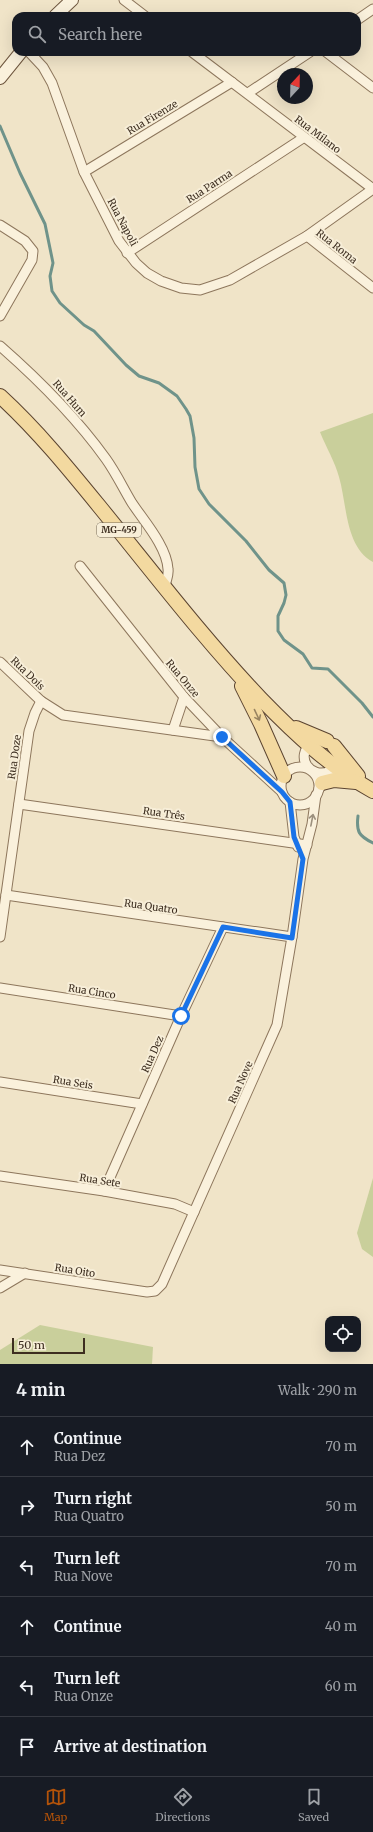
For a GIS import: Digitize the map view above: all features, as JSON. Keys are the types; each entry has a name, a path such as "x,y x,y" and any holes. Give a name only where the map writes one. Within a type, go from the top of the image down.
{"main road":[{"name":"MG-459","path":"0,396 20,414 57,454 232,669 284,723 307,751 332,768 366,787"},
{"path":"232,669 288,772"},
{"path":"284,723 330,743 366,787"},
{"path":"319,789 339,780 366,787"}],"street":[{"path":"59,12 72,0"},
{"path":"124,0 140,12"},
{"path":"361,17 373,9"},
{"path":"0,78 18,56"},
{"name":"Rua Napoli","path":"33,56 43,67 52,83 84,172 127,253 146,273 161,281 181,288 200,290 230,280 307,236 373,189"},
{"name":"Rua Milano","path":"197,56 248,93 303,138 373,189"},
{"path":"248,93 304,56"},
{"path":"331,56 373,88"},
{"name":"Rua Firenze","path":"84,172 232,82"},
{"name":"Rua Parma","path":"127,253 303,138"},
{"path":"0,225 25,241 33,251 33,256 0,316"},
{"name":"Rua Roma","path":"307,236 373,288"},
{"name":"Rua Hum","path":"0,346 58,399 97,447 159,544 168,568 165,586"},
{"name":"Rua Onze","path":"80,566 184,698 222,737 282,792"},
{"name":"Rua Dois","path":"0,662 41,701 63,715 222,737"},
{"path":"173,730 184,698"},
{"name":"Rua Doze","path":"0,937 29,731 41,701"},
{"path":"290,802 304,804 311,801 338,756 330,743 319,740 288,772 281,784 282,792 290,802 296,843 303,859"},
{"path":"307,751 305,762 316,776 319,789"},
{"path":"288,772 302,767 320,773 332,768"},
{"name":"Rua Nove","path":"147,1292 155,1291 162,1284 277,1025 292,938 303,859 319,789"},
{"name":"Rua Três","path":"19,804 307,845"},
{"name":"Rua Quatro","path":"6,895 292,938"},
{"name":"Rua Dez","path":"104,1191 181,1016 223,927"},
{"name":"Rua Cinco","path":"0,988 181,1016"},
{"name":"Rua Seis","path":"0,1082 142,1104"},
{"name":"Rua Sete","path":"0,1176 104,1191 175,1204 194,1212"},
{"name":"Rua Oito","path":"0,1270 147,1292"},
{"path":"0,1288 25,1273"}],"green space":[{"path":"373,413 373,562 364,555 352,536 337,471 320,432"},
{"path":"373,1178 373,1257 362,1249 357,1233"},
{"path":"40,1325 153,1347 152,1364 0,1364 0,1350"}],"waterway":[{"path":"0,126 20,173 45,224 53,263 50,276 52,291 60,303 84,325 94,331 126,365 139,376 159,383 177,396 190,416 194,438 195,467 199,489 209,504 246,541 269,570 284,583 286,595 278,616 278,631 284,640 303,654 312,668 328,669 362,703 373,717"},
{"path":"358,816 358,830 364,838 373,843"}],"route":[{"path":"181,1016 223,927 292,938 303,859 294,837 290,802 282,792 222,737"}]}
